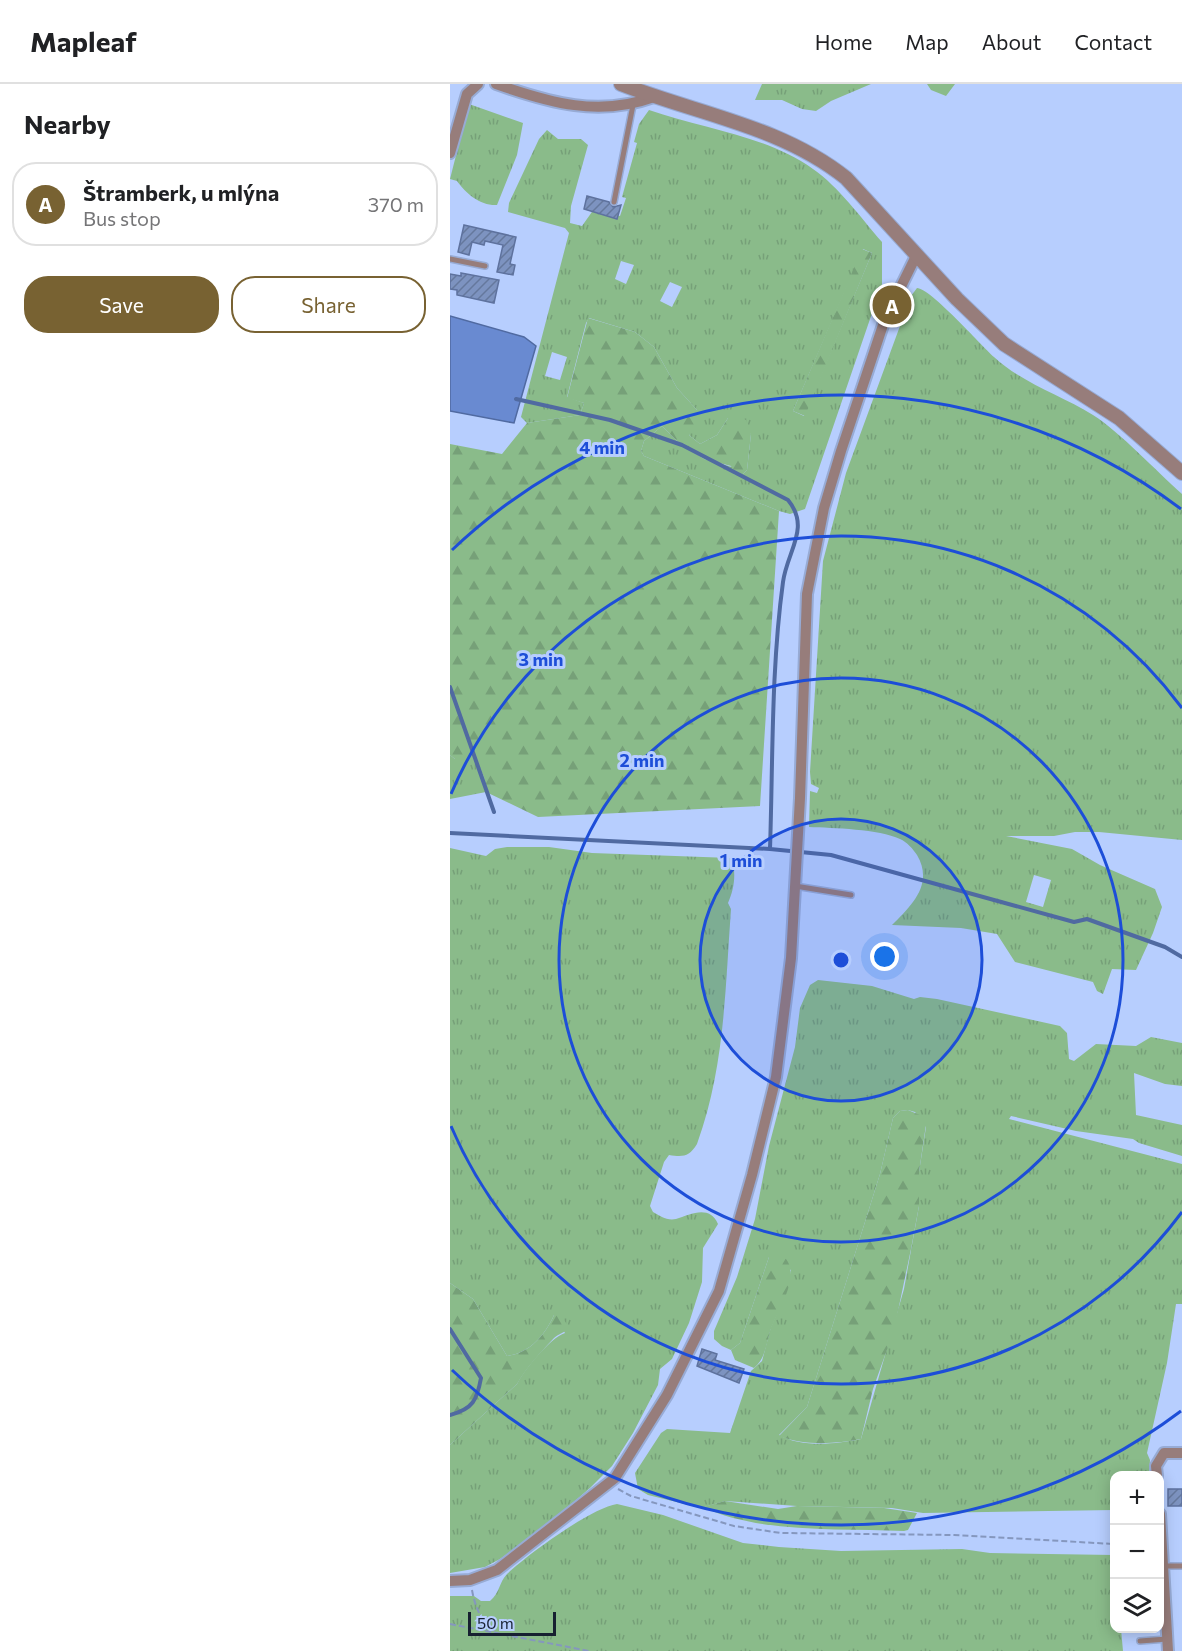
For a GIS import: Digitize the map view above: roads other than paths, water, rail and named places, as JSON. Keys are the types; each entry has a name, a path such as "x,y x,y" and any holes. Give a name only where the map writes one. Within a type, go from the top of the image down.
{"street":[{"path":"450,153 467,94 477,84"},
{"path":"496,84 534,98 584,106 633,105 654,97"},
{"path":"621,84 782,139 813,155 846,178 957,299 1004,344 1119,418 1182,473"},
{"path":"450,1581 470,1580 497,1570 615,1478 667,1395 719,1291 752,1175 776,1077 791,958 807,594 824,508 841,451 885,319 916,254"},
{"path":"1156,1471 1156,1466 1164,1453 1182,1453"},
{"path":"1164,1566 1168,1651"}],"lane":[{"path":"614,201 633,105"},
{"path":"450,259 485,266"},
{"path":"795,886 851,895"},
{"path":"1164,1566 1182,1566"},
{"path":"1140,1641 1167,1639"}],"water":[{"path":"450,316 524,337 536,346 514,423 450,411"}],"waterway":[{"path":"516,399 610,420 682,445 788,500 795,510 798,530 785,571 776,648 770,849"},
{"path":"450,687 494,812"},
{"path":"450,833 770,849 831,855 1074,922 1087,919 1165,947 1182,957"},
{"path":"450,1329 481,1378 473,1402 464,1410 450,1415"}],"place":[{"name":"Štramberk, u mlýna","path":"892,305"}]}
